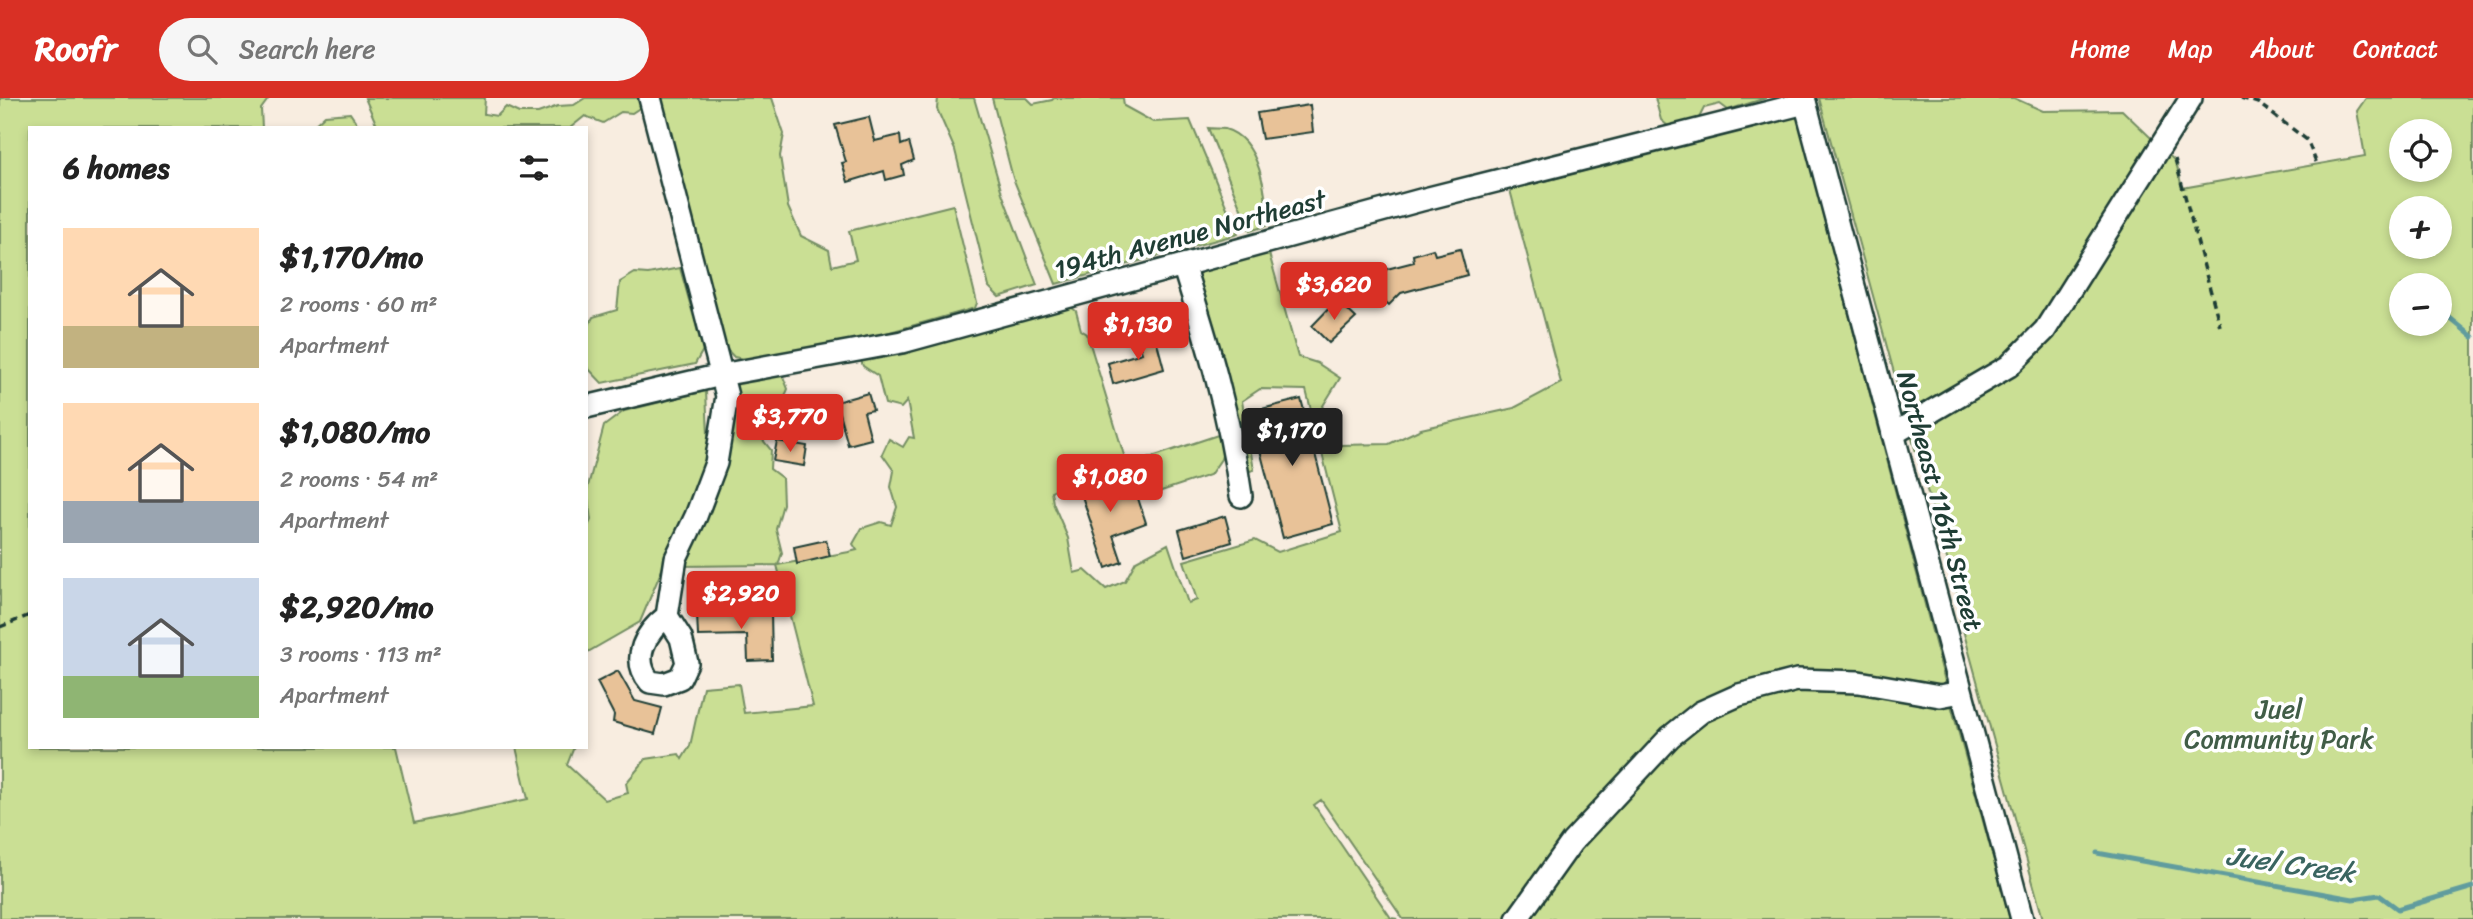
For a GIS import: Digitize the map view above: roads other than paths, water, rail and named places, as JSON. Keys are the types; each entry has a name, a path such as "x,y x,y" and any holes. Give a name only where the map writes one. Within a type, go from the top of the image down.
{"street":[{"path":"650,98 727,396 716,463 696,516 676,558 667,615"},
{"path":"1893,434 2009,366 2045,330 2191,98"},
{"name":"194th Avenue Northeast","path":"588,407 721,375 902,341 1421,200 1804,100"},
{"name":"Northeast 116th Street","path":"1804,100 2022,919"},
{"path":"1183,265 1207,340 1236,460 1241,496"},
{"path":"1529,913 1572,842 1670,737 1701,712 1739,695 1797,680 1860,682 1940,696 1961,692"}],"waterway":[{"path":"2452,320 2473,337"},
{"name":"Juel Creek","path":"2097,853 2353,899 2379,895 2398,909 2473,887"}],"park label":[{"name":"Juel Community Park","path":"2279,724"}]}
